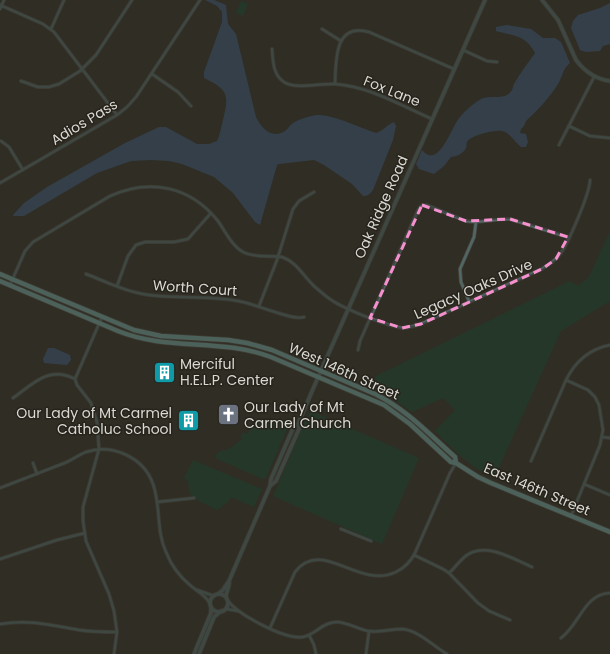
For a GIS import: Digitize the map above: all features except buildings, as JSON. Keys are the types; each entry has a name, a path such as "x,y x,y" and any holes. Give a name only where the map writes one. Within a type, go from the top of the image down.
{"main road":[{"name":"West 146th Street","path":"0,274 126,327 148,334 228,340 247,343 272,350 375,394 397,406 413,418 455,457 456,463 451,462 410,424 389,408 264,354 231,346 154,341 130,335 0,281"},
{"name":"East 146th Street","path":"456,463 486,481 610,532"}],"street":[{"path":"0,9 4,0"},
{"path":"51,29 64,0"},
{"path":"21,81 38,87 49,87 59,84 82,68 96,55 132,0"},
{"name":"Adios Pass","path":"0,184 127,108 152,74 200,0"},
{"name":"Oak Ridge Road","path":"216,595 222,590 229,580 270,486 276,481 299,429 298,424 318,377 485,0"},
{"path":"544,1 558,20 576,60 583,69 594,77 610,82"},
{"path":"1,5 51,29 58,36 117,115"},
{"path":"322,29 341,41"},
{"path":"335,84 337,51 341,41 351,32 365,31 454,69"},
{"name":"Fox Lane","path":"272,50 275,72 279,78 285,82 296,86 335,84 367,90 432,119"},
{"path":"463,50 486,61 497,62"},
{"path":"152,74 178,92 191,106"},
{"path":"559,146 594,77"},
{"path":"569,126 590,136 610,138"},
{"path":"1,141 9,147 23,170"},
{"name":"Legacy Oaks Drive","path":"279,256 291,260 312,284 333,301 348,309 395,327 409,327 421,324 549,265 561,252 589,192 590,180"},
{"path":"10,285 25,251 38,238 119,192 147,186 168,188 192,197 200,202 211,213 233,243 241,251 249,254 279,256"},
{"path":"259,306 279,256 293,209 299,201 314,192"},
{"path":"358,350 360,341 418,210 422,206 427,205 462,220 476,222 510,219 568,237"},
{"path":"117,286 128,256 136,245 145,242 181,242 188,240 211,213"},
{"path":"469,301 461,282 460,274 462,264 474,236 476,222"},
{"name":"Worth Court","path":"86,274 143,294 225,298 299,318 304,317"},
{"path":"75,379 102,317"},
{"path":"531,461 573,367 583,357 598,348 610,345"},
{"path":"13,398 43,377 52,374 65,374 75,379 92,406 97,422 99,449 83,507 84,533 111,600 116,618 117,632 114,654"},
{"path":"566,380 588,390 597,400 600,410 602,437 571,516"},
{"path":"602,437 610,438"},
{"path":"0,488 66,462 85,452 99,449 121,452 131,457 140,464 152,481 157,502 161,537 166,555 178,573 208,600 215,611 223,611"},
{"path":"33,463 37,474"},
{"path":"270,628 295,572 307,562 315,559 324,560 362,574 377,577 389,575 399,571 407,565 414,555 450,473 456,463"},
{"path":"584,484 610,495"},
{"path":"157,502 194,498"},
{"path":"341,529 370,541"},
{"path":"0,559 56,540 84,533"},
{"path":"449,573 466,556 483,550 493,551 532,567"},
{"path":"414,555 440,567 449,573 478,604 488,611 510,620"},
{"name":"Oak Ridge Road","path":"227,600 226,592 229,586 229,580"},
{"path":"197,590 216,595 223,595 238,611 259,623 294,638 309,635 326,624 335,622 345,623 369,631 381,632 400,629 410,631 447,654"},
{"path":"561,638 568,632 591,600 597,596 610,593"},
{"path":"194,654 211,614 211,600 216,595"},
{"path":"223,611 227,606 227,600"},
{"path":"199,654 214,616 229,609 238,611"},
{"path":"0,624 29,622 43,623 89,632 117,632"},
{"path":"366,654 369,631"},
{"path":"309,635 314,645 316,654"}],"highlighted area":[{"path":"422,205 466,221 510,219 568,237 556,259 542,269 421,324 402,328 370,318"}],"green space":[{"path":"241,1 248,4 243,16 236,13"},
{"path":"610,231 610,301 561,331 494,478 477,469 455,451 435,431 455,410 443,398 412,412 373,385 376,376 570,281 578,286 589,277"},
{"path":"311,411 419,458 382,544 273,496 307,417"},
{"path":"257,419 261,421 259,425 262,426 283,419 290,422 266,478 263,479 215,457 219,452 229,449 242,439 240,436 244,432 247,434"},
{"path":"193,460 262,489 254,507 231,497 229,501 217,510 199,501 190,494 188,481 184,478"}],"water":[{"path":"205,0 214,0 226,5 228,24 236,34 256,117 267,131 275,134 280,133 285,131 295,122 317,115 338,119 376,133 394,122 396,126 393,140 371,193 363,196 352,184 314,160 279,164 277,165 260,225 255,222 233,193 214,177 182,164 169,161 131,161 97,173 24,216 14,216 13,215 24,203 47,187 125,143 159,127 166,127 197,144 209,144 217,141 225,112 226,99 223,90 204,78 204,72 222,22 222,12 217,6"},
{"path":"610,3 610,44 603,46 600,51 586,52 580,50 571,28 573,21 578,15"},
{"path":"507,25 531,29 543,38 555,38 561,42 570,63 565,68 558,84 551,94 526,121 521,129 520,133 526,134 528,142 526,147 521,147 510,135 505,132 489,132 469,139 464,152 451,157 444,166 434,174 419,169 416,164 422,150 428,155 434,155 444,145 456,122 468,109 481,99 488,97 503,97 509,93 535,53 523,39 514,35 496,31 496,27"},
{"path":"48,348 54,348 70,355 71,360 67,365 44,363 43,359"}],"place":[{"name":"Merciful H.E.L.P. Center","path":"165,372"},
{"name":"Our Lady of Mt Carmel Church","path":"228,415"},
{"name":"Our Lady of Mt Carmel Catholuc School","path":"188,421"}]}
